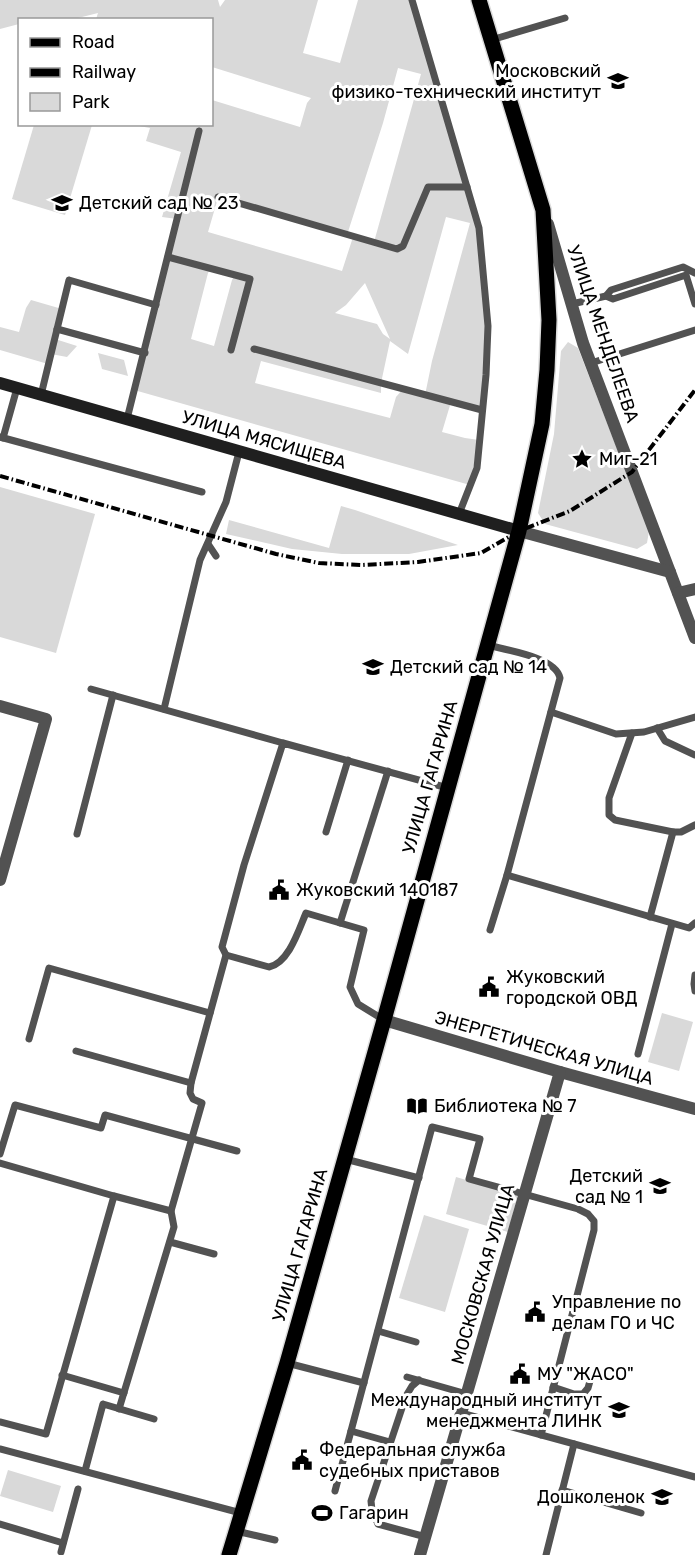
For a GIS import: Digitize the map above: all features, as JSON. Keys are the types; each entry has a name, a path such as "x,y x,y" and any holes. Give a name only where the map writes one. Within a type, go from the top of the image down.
{"main road":[{"name":"УЛИЦА ГАГАРИНА","path":"229,1555 287,1363 384,1020 519,531 542,424 549,320 543,210 479,0"},
{"name":"УЛИЦА МЯСИЩЕВА","path":"0,383 519,531"}],"street":[{"name":"УЛИЦА МЕНДЕЛЕЕВА","path":"543,210 591,363 695,638"},
{"path":"519,531 670,572"},
{"path":"678,593 695,590"},
{"path":"0,706 46,719 0,880"},
{"name":"ЭНЕРГЕТИЧЕСКАЯ УЛИЦА","path":"384,1020 695,1109"},
{"name":"МОСКОВСКАЯ УЛИЦА","path":"420,1555 560,1072"}],"lane":[{"path":"412,0 479,228 488,326 477,468 459,514"},
{"path":"491,40 565,18"},
{"path":"127,419 199,132"},
{"path":"218,198 397,249 403,246 428,187 467,187"},
{"path":"168,256 250,279 231,350"},
{"path":"606,296 611,290 683,267 695,273"},
{"path":"572,304 606,296 613,299 686,275 695,304"},
{"path":"41,395 69,280 156,305"},
{"path":"57,329 144,353"},
{"path":"591,363 695,330"},
{"path":"254,349 482,410"},
{"path":"17,388 1,437 202,492"},
{"path":"164,709 200,560 226,502 238,452"},
{"path":"208,544 216,556"},
{"path":"487,645 542,659 555,667 560,678 490,930"},
{"path":"91,689 448,788"},
{"path":"77,834 114,695"},
{"path":"551,712 616,734 644,732 695,717"},
{"path":"657,728 665,741 695,755"},
{"path":"632,733 609,798 609,815 615,820 672,832 681,832 695,825"},
{"path":"119,1409 170,1242 174,1227 171,1211 202,1103 193,1100 190,1093 191,1083 226,955 222,947 244,865 284,743"},
{"path":"326,832 348,760"},
{"path":"340,923 388,771"},
{"path":"650,917 672,832"},
{"path":"507,875 672,924 688,928 695,923"},
{"path":"226,955 269,967 274,966 292,947 306,913 364,930 350,987 358,1004 384,1020"},
{"path":"638,1054 672,924"},
{"path":"29,1040 49,968 210,1013"},
{"path":"695,975 695,991"},
{"path":"76,1051 191,1083"},
{"path":"0,1154 15,1106 100,1128 105,1115 237,1151"},
{"path":"334,1491 432,1127 480,1139 469,1179 578,1209 588,1214 594,1221 594,1230 541,1435"},
{"path":"345,1159 419,1178"},
{"path":"0,1163 171,1211"},
{"path":"0,1422 46,1434 114,1196"},
{"path":"170,1242 214,1254"},
{"path":"378,1331 416,1342"},
{"path":"287,1363 363,1383"},
{"path":"62,1375 124,1393"},
{"path":"407,1377 467,1394"},
{"path":"419,1380 406,1396 371,1501 378,1524 426,1537"},
{"path":"553,1387 574,1394 583,1394 590,1381"},
{"path":"85,1472 103,1404 154,1419"},
{"path":"461,1413 695,1477"},
{"path":"351,1431 390,1442"},
{"path":"546,1555 574,1444"},
{"path":"0,1449 242,1514"},
{"path":"61,1552 78,1489"},
{"path":"562,1491 641,1513"},
{"path":"0,1524 63,1543"},
{"path":"236,1531 274,1540"}],"green space":[{"path":"0,0 218,0 220,7 225,0 318,0 303,53 340,63 358,0 414,0 479,228 488,326 482,410 451,402 442,432 479,440 470,485 134,390 177,219 162,217 181,152 146,141 150,128 139,126 213,126 213,100 300,127 307,103 311,98 213,67 213,18 96,18 98,13 78,18 18,18 18,24 0,29","holes":["398,68 421,74 374,242 353,237 342,271 208,232 218,198 347,235","446,217 470,223 432,361 425,395 403,389 396,397 390,418 255,383 261,361 381,393 390,341 408,354","211,268 235,275 214,346 191,339","365,283 390,339 383,334 377,324 335,313 346,305"]},
{"path":"34,126 92,126 65,215 12,199"},
{"path":"31,300 62,309 55,339 77,346 67,357 51,354 48,364 0,350 0,327 19,332 26,308"},
{"path":"568,342 578,348 649,531 647,543 637,549 545,524 538,513 554,434 561,351"},
{"path":"98,353 124,360 128,376 102,369"},
{"path":"0,487 95,514 56,653 0,637"},
{"path":"341,506 458,545 409,554 342,554 292,549 226,534 229,520 329,548"},
{"path":"662,1013 693,1022 679,1071 648,1062"},
{"path":"456,1177 518,1195 508,1232 446,1214"},
{"path":"424,1215 469,1229 445,1312 399,1298"},
{"path":"8,1470 61,1486 53,1512 0,1496"}],"railway":[{"path":"0,476 276,554 319,563 361,565 418,562 481,553 519,531 570,511 632,472 695,390"}],"place":[{"name":"Московский физико-технический институт","path":"618,81"},
{"name":"Детский сад № 23","path":"62,203"},
{"name":"Миг-21","path":"582,459"},
{"name":"Детский сад № 14","path":"373,667"},
{"name":"Жуковский 140187","path":"279,890"},
{"name":"Жуковский городской ОВД","path":"489,987"},
{"name":"Библиотека № 7","path":"417,1106"},
{"name":"Детский сад № 1","path":"660,1186"},
{"name":"Управление по делам ГО и ЧС","path":"535,1312"},
{"name":"МУ \"ЖАСО\"","path":"520,1374"},
{"name":"Международный институт менеджмента ЛИНК","path":"619,1410"},
{"name":"Федеральная служба судебных приставов","path":"302,1460"},
{"name":"Дошколенок","path":"662,1497"},
{"name":"Гагарин","path":"322,1513"}]}
